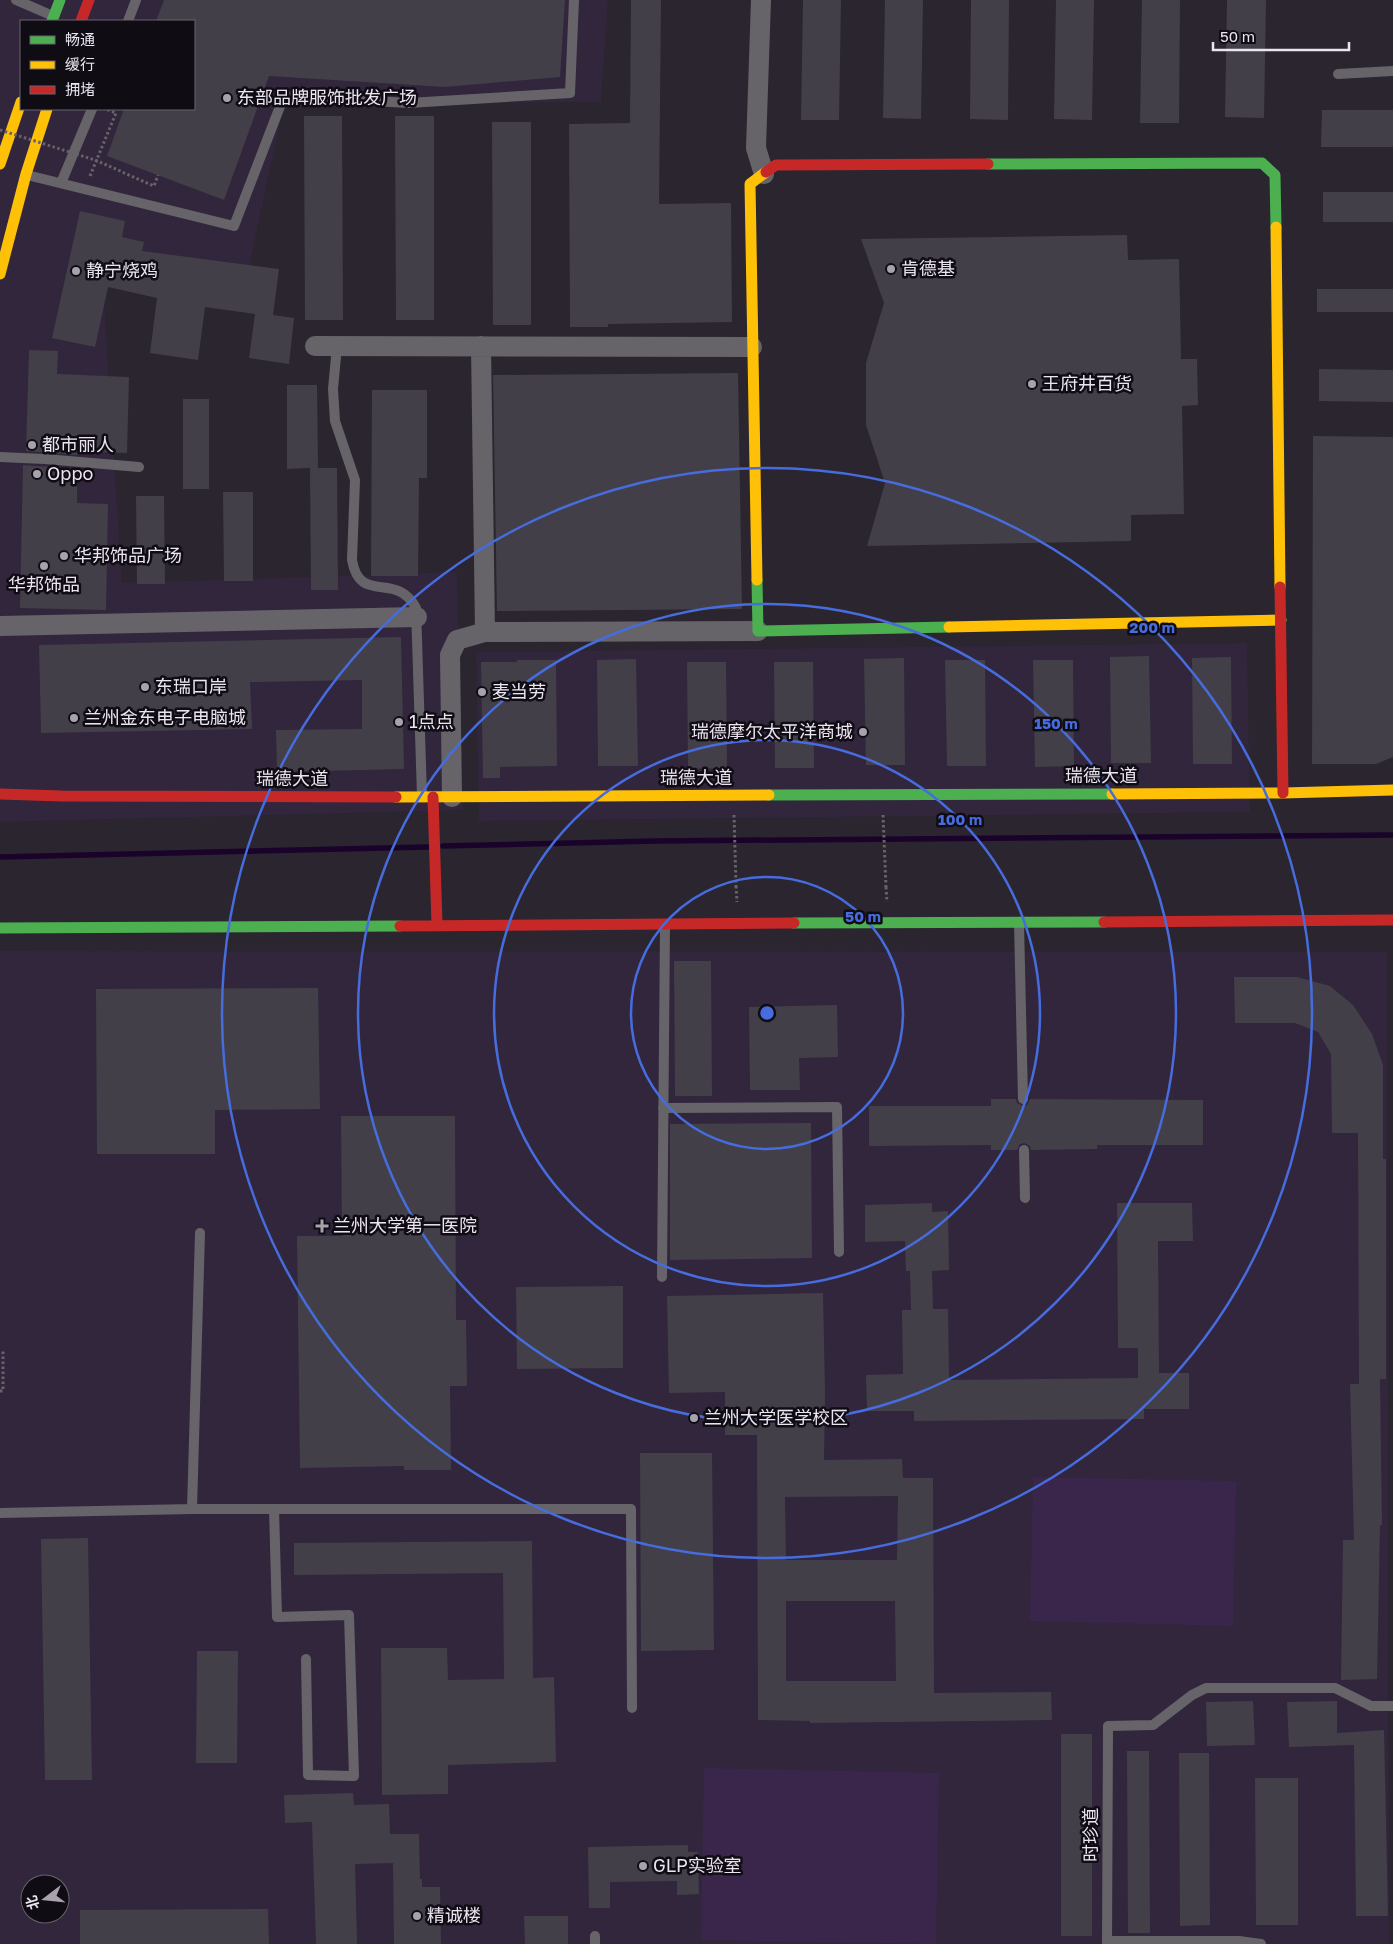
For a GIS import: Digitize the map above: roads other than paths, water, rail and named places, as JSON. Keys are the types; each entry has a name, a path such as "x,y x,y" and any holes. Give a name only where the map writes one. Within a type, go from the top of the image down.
{"street":[{"path":"53,19 60,0"},
{"path":"81,20 89,0"},
{"path":"761,0 756,148 764,174"},
{"path":"0,164 20,105"},
{"path":"0,274 26,174 47,110"},
{"path":"758,631 750,184 776,165 1262,163 1275,175 1283,793"},
{"path":"316,346 752,347"},
{"path":"481,346 485,632"},
{"path":"0,626 417,616"},
{"path":"437,925 434,821 450,655 457,640 485,632 758,631 1281,620"},
{"name":"瑞德大道","path":"0,794 62,796 436,797 1283,793 1393,790"},
{"path":"0,928 1393,920"}],"lane":[{"path":"16,0 53,19"},
{"path":"128,20 136,0"},
{"path":"26,174 234,226 284,96 409,103 570,93 574,0"},
{"path":"1338,74 1393,71"},
{"path":"61,183 92,110"},
{"path":"337,346 333,389 335,420 355,480 352,560 354,569 363,582 371,586 398,589 406,593 416,608 436,797"},
{"path":"0,457 139,467"},
{"path":"1019,922 1023,1099"},
{"path":"662,1277 665,924"},
{"path":"663,1108 837,1107 839,1252"},
{"path":"1024,1150 1025,1198"},
{"path":"192,1509 200,1233"},
{"path":"0,1513 192,1509 630,1509 632,1708"},
{"path":"274,1509 277,1617 349,1615 354,1776 308,1775 306,1659"},
{"name":"时珍道","path":"1107,1943 1108,1726 1153,1726 1192,1695 1206,1688 1336,1688 1371,1706 1393,1706"},
{"path":"1107,1943 1239,1940 1261,1944"}],"waterway":[{"path":"443,846 655,841 1393,835"},
{"path":"0,857 428,847"}],"place":[{"name":"东部品牌服饰批发广场","path":"227,98"},
{"name":"肯德基","path":"891,269"},
{"name":"静宁烧鸡","path":"76,271"},
{"name":"王府井百货","path":"1032,384"},
{"name":"都市丽人","path":"32,445"},
{"name":"Oppo","path":"37,474"},
{"name":"华邦饰品广场","path":"64,556"},
{"name":"华邦饰品","path":"44,566"},
{"name":"东瑞口岸","path":"145,687"},
{"name":"麦当劳","path":"482,692"},
{"name":"兰州金东电子电脑城","path":"74,718"},
{"name":"1点点","path":"399,722"},
{"name":"瑞德摩尔太平洋商城","path":"863,732"},
{"name":"兰州大学第一医院","path":"322,1226"},
{"name":"兰州大学医学校区","path":"694,1418"},
{"name":"GLP实验室","path":"643,1866"},
{"name":"精诚楼","path":"417,1916"}]}
